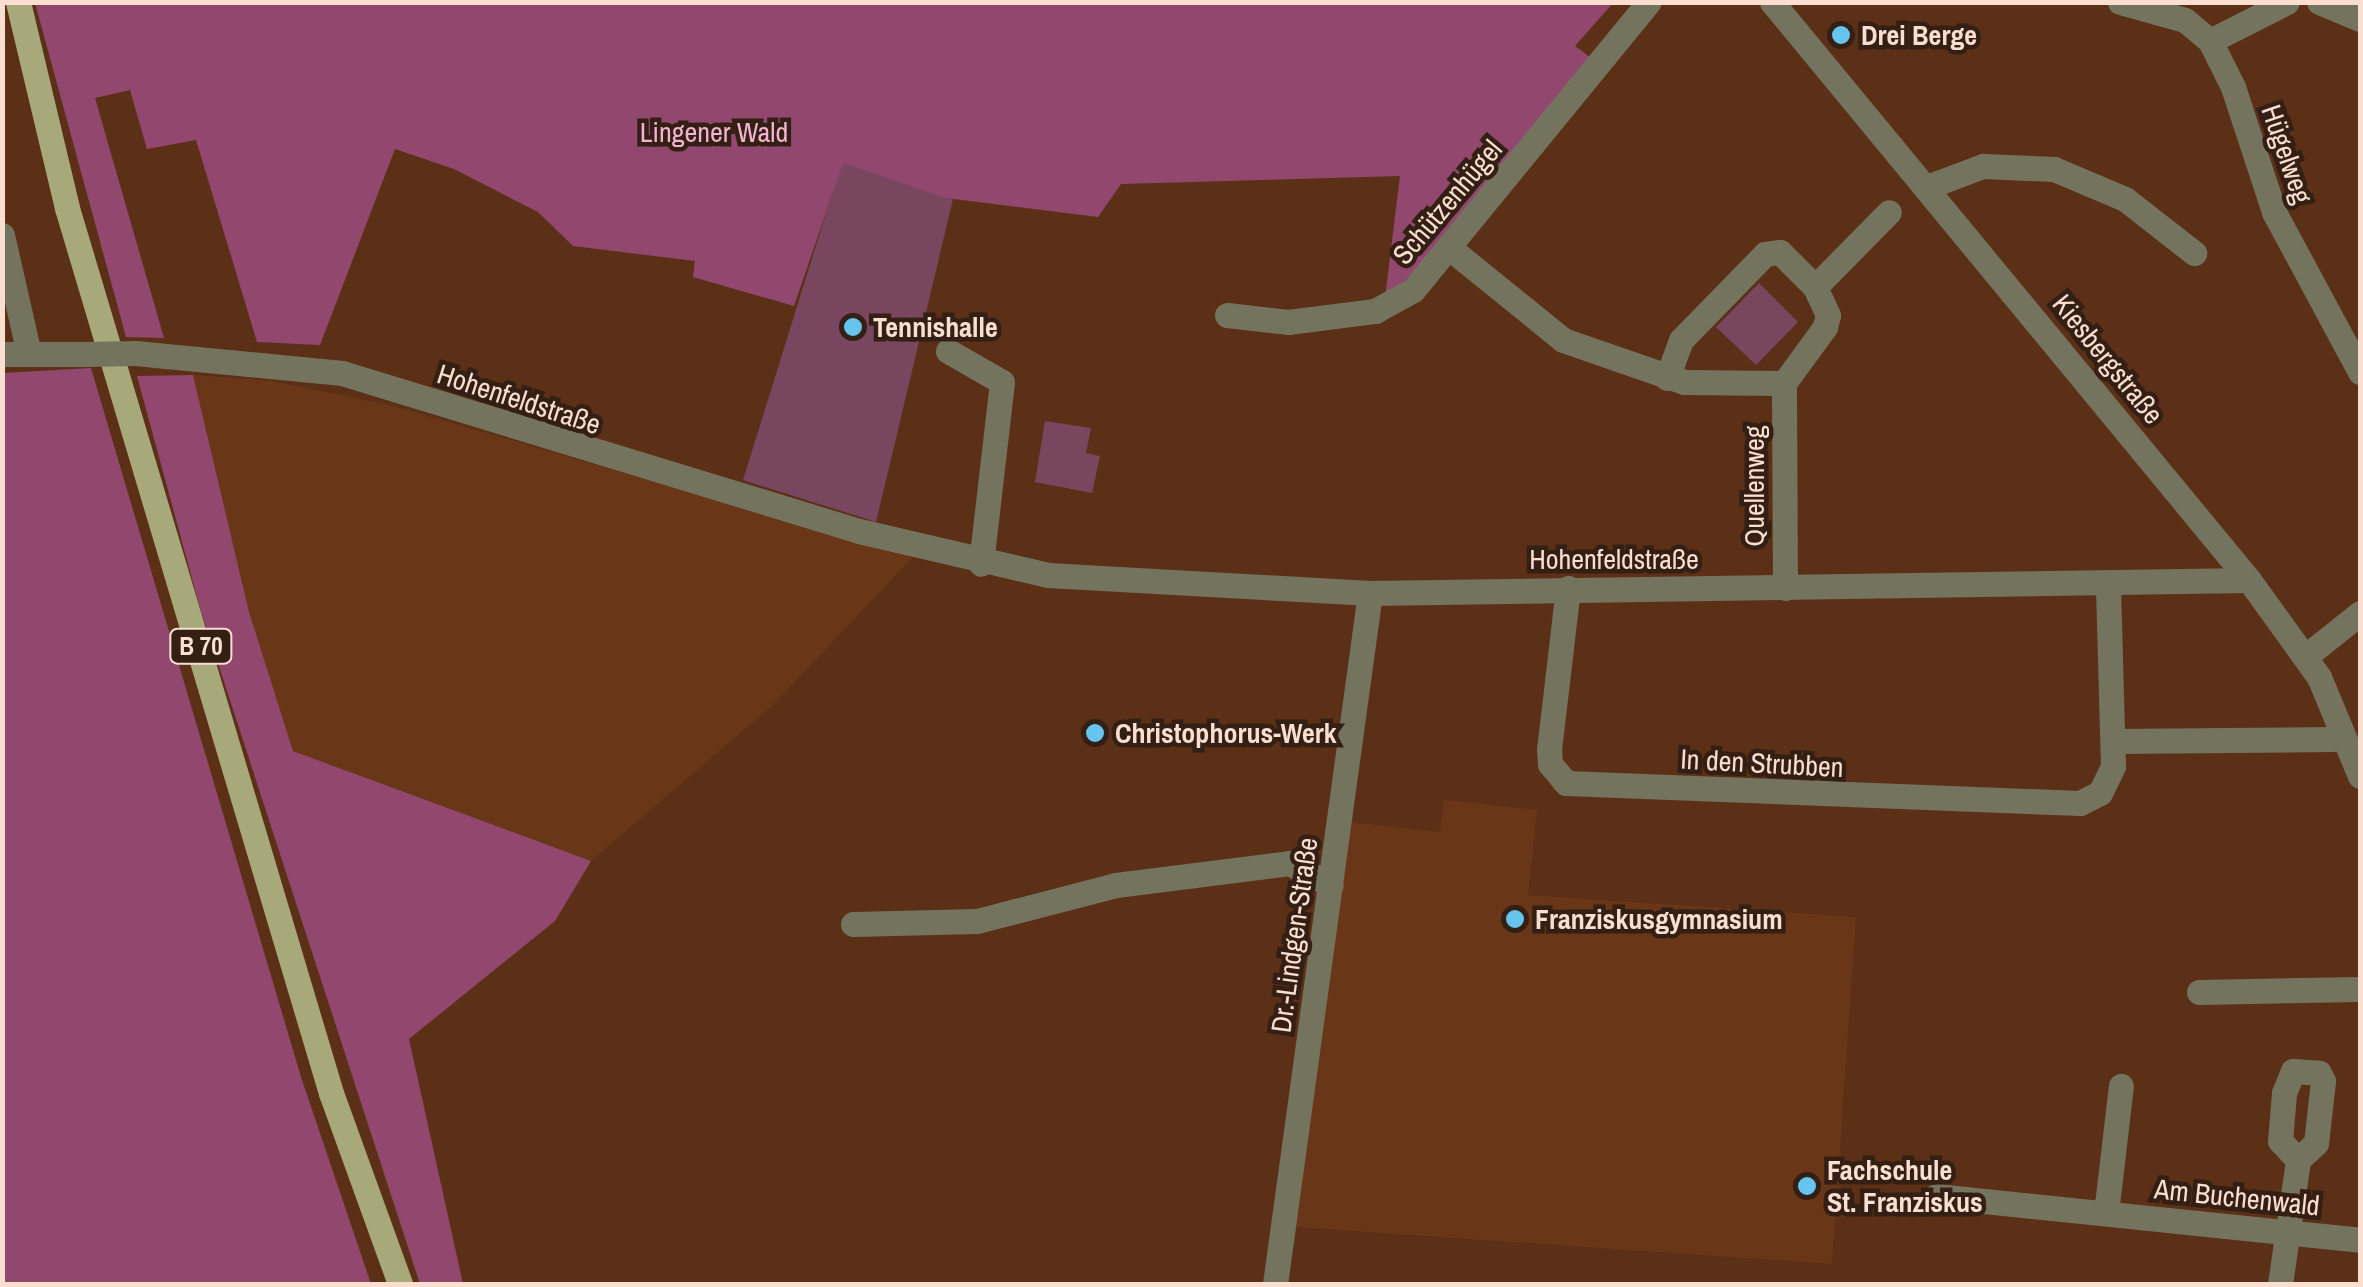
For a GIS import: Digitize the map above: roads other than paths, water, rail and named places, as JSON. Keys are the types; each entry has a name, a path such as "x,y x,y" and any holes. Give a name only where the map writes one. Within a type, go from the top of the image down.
{"main road":[{"name":"B 70","path":"18,2 67,208 331,1093 400,1284"}],"street":[{"name":"Schützenhügel","path":"1227,315 1288,322 1375,311 1413,290 1452,250 1648,2"},
{"name":"Kiesbergstraße","path":"1772,2 2249,580 2306,656 2340,717 2360,776"},
{"path":"2120,2 2185,20 2210,41 2287,2"},
{"path":"2319,2 2360,19"},
{"name":"Hügelweg","path":"2210,41 2233,87 2274,212 2360,372"},
{"path":"1927,187 1983,166 2054,168 2125,199 2194,253"},
{"path":"1815,287 1889,212"},
{"path":"2,236 30,354"},
{"name":"Quellenweg","path":"1452,250 1563,340 1668,378 1784,383 1785,588"},
{"path":"1668,378 1681,340 1765,254 1780,252 1815,287 1828,315 1826,327 1784,383"},
{"path":"948,351 1002,382 982,564"},
{"name":"Hohenfeldstraße","path":"2,354 135,352 342,372 634,466 982,564 1048,575 1370,593 1568,588 2108,586 2249,580"},
{"name":"In den Strubben","path":"1568,588 1550,749 1550,764 1566,783 2080,803 2109,781 2114,741 2108,586"},
{"name":"Dr.-Lindgen-Straße","path":"1275,1284 1370,593"},
{"path":"2306,656 2360,613"},
{"path":"2114,741 2334,739"},
{"path":"853,924 977,921 1116,886 1289,863 1332,885"},
{"path":"2199,992 2360,989"},
{"path":"2106,1213 2121,1086"},
{"path":"2280,1284 2298,1160"},
{"name":"Am Buchenwald","path":"1936,1196 2360,1240"}],"place":[{"name":"Drei Berge","path":"1841,35"},
{"name":"Tennishalle","path":"853,327"},
{"name":"Christophorus-Werk","path":"1095,733"},
{"name":"Franziskusgymnasium","path":"1515,919"},
{"name":"Fachschule St. Franziskus","path":"1807,1186"}],"park label":[{"name":"Lingener Wald","path":"714,132"}]}
